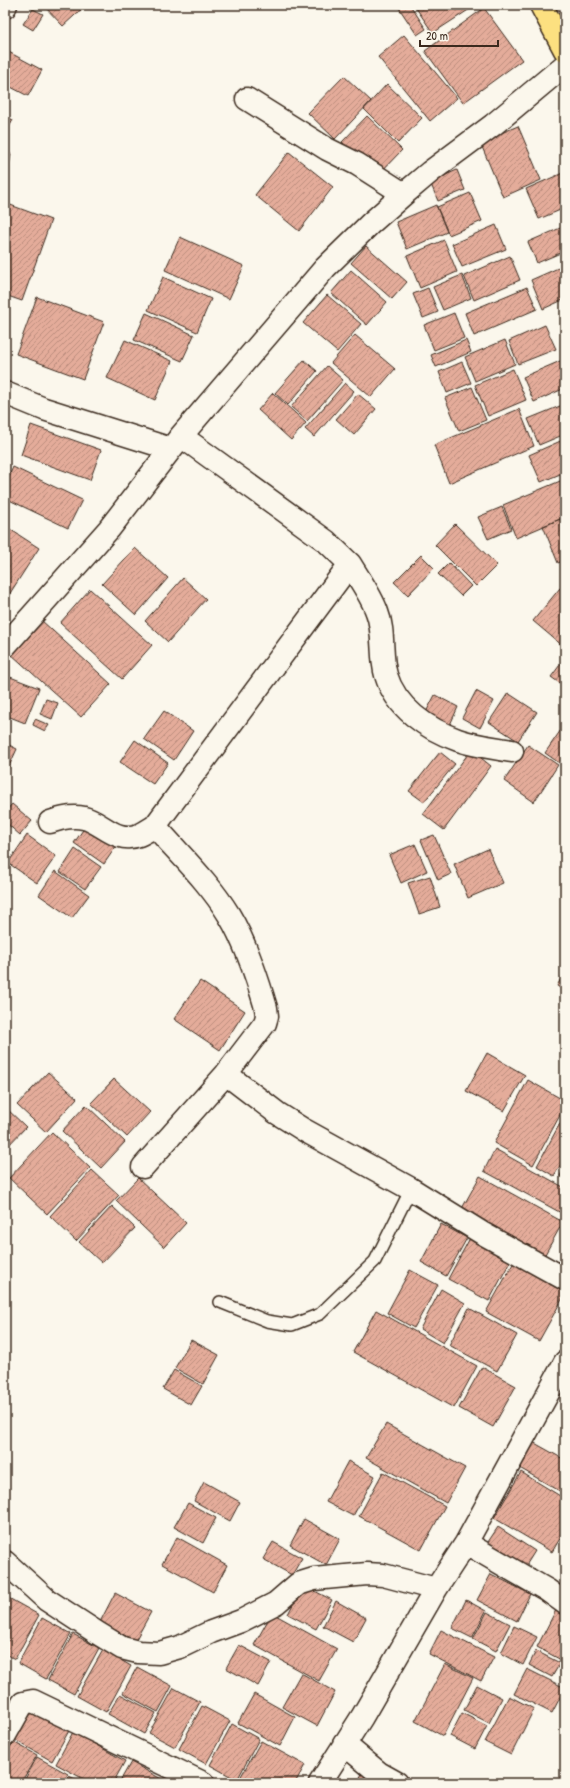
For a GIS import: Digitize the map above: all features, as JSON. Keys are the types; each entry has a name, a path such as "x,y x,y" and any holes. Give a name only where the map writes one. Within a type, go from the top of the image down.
{"main road":[{"path":"541,5 565,50"}],"street":[{"path":"5,646 109,529 176,442 325,268 371,223 430,172 493,125 565,65"},
{"path":"247,99 327,148 357,164 404,194"},
{"path":"5,393 44,409 176,442 326,541 350,564 378,612 386,674 391,689 400,702 414,716 436,730 454,738 512,751"},
{"path":"50,822 63,817 85,818 107,831 120,836 138,836 155,826 350,564"},
{"path":"143,1167 226,1074 264,1023 267,1016 264,1001 242,940 229,915 214,894 155,826"},
{"path":"226,1074 282,1117 411,1189 482,1233 565,1279"},
{"path":"320,1783 362,1717 436,1589 466,1543 565,1362"},
{"path":"466,1543 565,1602"},
{"path":"5,1562 47,1600 104,1638 122,1648 138,1652 158,1653 180,1647 271,1606 298,1584 314,1579 383,1574 436,1589"},
{"path":"5,1735 23,1703 33,1701 203,1783"},
{"path":"344,1744 380,1773 397,1783"}],"lane":[{"path":"220,1302 268,1321 292,1325 320,1314 375,1261 411,1189"}],"building":[{"path":"43,5 86,5 63,26"},
{"path":"397,5 410,5 426,29 417,35"},
{"path":"414,5 476,5 433,33"},
{"path":"484,8 522,60 463,103 425,51"},
{"path":"33,9 43,14 33,30 23,24"},
{"path":"404,35 457,98 430,121 378,57"},
{"path":"5,50 42,70 28,96 5,84"},
{"path":"344,76 371,101 335,139 308,113"},
{"path":"387,84 422,118 398,143 364,109"},
{"path":"5,116 13,120 5,134"},
{"path":"367,116 402,150 377,176 342,142"},
{"path":"518,126 541,180 503,197 480,142"},
{"path":"289,152 333,187 299,231 255,195"},
{"path":"5,153 11,154 7,179 5,179"},
{"path":"457,170 465,190 438,201 430,182"},
{"path":"565,172 565,208 539,219 526,189"},
{"path":"470,193 482,221 449,235 437,207"},
{"path":"5,203 51,220 22,301 5,295"},
{"path":"436,205 447,232 407,249 396,222"},
{"path":"496,225 506,249 462,267 452,244"},
{"path":"565,226 565,251 537,263 528,242"},
{"path":"180,237 244,266 229,299 165,270"},
{"path":"444,240 457,272 420,288 407,256"},
{"path":"366,246 407,282 392,299 351,263"},
{"path":"510,256 520,280 474,300 464,276"},
{"path":"565,265 565,299 543,309 531,280"},
{"path":"351,270 387,302 367,325 331,293"},
{"path":"462,275 471,298 443,310 433,287"},
{"path":"163,277 211,299 197,332 148,310"},
{"path":"527,287 537,309 474,336 465,313"},
{"path":"428,288 438,312 423,318 413,294"},
{"path":"327,295 361,324 337,352 303,323"},
{"path":"37,297 104,322 83,379 16,354"},
{"path":"146,313 194,335 182,361 134,340"},
{"path":"454,313 464,338 434,350 424,325"},
{"path":"545,325 556,349 518,364 509,341"},
{"path":"355,335 395,369 371,397 331,363"},
{"path":"125,340 172,361 155,400 107,378"},
{"path":"466,340 471,352 436,367 431,355"},
{"path":"505,340 515,364 475,381 465,357"},
{"path":"565,359 565,388 534,402 523,377"},
{"path":"304,360 317,371 288,405 275,393"},
{"path":"462,362 471,383 447,393 439,372"},
{"path":"327,366 343,380 307,421 291,407"},
{"path":"513,369 526,400 488,416 475,385"},
{"path":"345,383 354,391 314,437 305,429"},
{"path":"472,387 486,420 459,431 445,398"},
{"path":"273,393 306,423 291,440 258,410"},
{"path":"358,394 376,409 354,435 336,419"},
{"path":"565,404 565,434 539,445 528,419"},
{"path":"519,409 534,446 449,483 434,445"},
{"path":"31,425 101,450 90,480 21,455"},
{"path":"565,439 565,472 541,482 529,455"},
{"path":"13,467 82,500 68,528 5,498 5,485"},
{"path":"565,479 565,517 516,538 503,505"},
{"path":"502,507 511,529 488,539 478,517"},
{"path":"565,517 565,560 558,563 543,526"},
{"path":"455,524 497,565 476,586 435,545"},
{"path":"5,526 39,548 5,601"},
{"path":"135,548 168,578 136,615 102,584"},
{"path":"421,555 434,568 408,595 394,582"},
{"path":"449,563 471,586 461,596 438,574"},
{"path":"183,578 206,599 168,642 145,621"},
{"path":"560,588 565,592 564,647 533,621"},
{"path":"90,589 152,645 122,679 60,623"},
{"path":"41,620 111,684 81,717 11,654"},
{"path":"565,658 565,687 551,677"},
{"path":"5,675 39,688 25,723 5,715"},
{"path":"476,691 494,701 480,728 462,718"},
{"path":"508,693 537,712 518,741 489,722"},
{"path":"435,695 458,707 449,727 425,714"},
{"path":"46,699 58,703 52,719 40,714"},
{"path":"164,711 193,731 174,760 144,739"},
{"path":"35,719 49,725 45,731 33,725"},
{"path":"565,724 565,767 545,753"},
{"path":"135,740 168,763 153,784 120,762"},
{"path":"5,743 17,749 5,775"},
{"path":"528,745 558,765 534,802 504,781"},
{"path":"471,750 491,766 444,830 423,814"},
{"path":"440,752 455,764 424,802 409,791"},
{"path":"12,804 32,821 20,835 5,822 5,812"},
{"path":"87,824 117,845 104,864 74,843"},
{"path":"27,835 56,856 37,883 8,863"},
{"path":"434,835 451,874 438,880 421,840"},
{"path":"415,844 427,871 401,883 389,855"},
{"path":"75,849 101,867 85,889 60,872"},
{"path":"488,849 503,883 468,898 454,864"},
{"path":"55,871 89,895 72,918 39,895"},
{"path":"430,876 440,907 419,914 408,883"},
{"path":"565,971 565,991 557,986"},
{"path":"200,981 245,1011 220,1050 174,1019"},
{"path":"487,1053 525,1075 504,1111 466,1091"},
{"path":"48,1072 77,1098 46,1132 17,1105"},
{"path":"114,1079 150,1112 127,1137 91,1103"},
{"path":"528,1080 565,1101 565,1106 533,1165 494,1143"},
{"path":"86,1105 125,1142 101,1168 62,1131"},
{"path":"6,1108 26,1127 5,1149 5,1109"},
{"path":"565,1114 565,1157 554,1176 537,1166"},
{"path":"52,1132 90,1168 47,1214 9,1178"},
{"path":"495,1149 565,1188 565,1211 563,1214 484,1171"},
{"path":"565,1166 565,1178 560,1176"},
{"path":"92,1170 119,1195 76,1241 50,1216"},
{"path":"480,1176 563,1222 543,1258 460,1212"},
{"path":"138,1178 186,1223 164,1247 116,1201"},
{"path":"112,1206 135,1228 102,1263 79,1242"},
{"path":"441,1224 467,1238 446,1276 421,1262"},
{"path":"470,1238 511,1260 489,1301 448,1279"},
{"path":"514,1262 565,1290 565,1294 539,1341 486,1312"},
{"path":"410,1270 438,1285 414,1328 387,1313"},
{"path":"441,1289 465,1303 443,1343 420,1329"},
{"path":"469,1308 517,1335 497,1371 449,1345"},
{"path":"376,1310 477,1366 454,1408 353,1352"},
{"path":"191,1340 219,1355 203,1384 175,1368"},
{"path":"482,1367 516,1386 493,1427 459,1408"},
{"path":"174,1370 202,1386 191,1405 163,1389"},
{"path":"386,1424 465,1468 446,1503 366,1458"},
{"path":"531,1441 565,1460 565,1494 516,1466"},
{"path":"348,1461 375,1476 353,1516 326,1502"},
{"path":"383,1472 445,1506 421,1550 359,1516"},
{"path":"521,1472 565,1499 565,1530 552,1552 494,1518"},
{"path":"204,1482 240,1502 230,1521 194,1501"},
{"path":"188,1503 216,1518 203,1543 174,1527"},
{"path":"304,1519 340,1539 326,1565 290,1545"},
{"path":"498,1527 535,1551 520,1575 482,1551"},
{"path":"177,1537 227,1565 213,1592 162,1564"},
{"path":"273,1542 302,1558 292,1575 263,1559"},
{"path":"491,1574 530,1594 517,1621 477,1600"},
{"path":"303,1585 332,1600 316,1629 288,1614"},
{"path":"115,1593 151,1612 135,1641 100,1622"},
{"path":"5,1596 39,1615 15,1659 5,1654"},
{"path":"466,1600 486,1611 472,1638 452,1628"},
{"path":"336,1601 366,1618 353,1642 323,1626"},
{"path":"557,1608 565,1612 565,1658 563,1661 537,1647"},
{"path":"487,1612 510,1624 496,1651 473,1639"},
{"path":"272,1613 337,1649 319,1681 254,1645"},
{"path":"42,1618 71,1634 46,1679 18,1663"},
{"path":"514,1626 537,1637 523,1665 501,1653"},
{"path":"441,1630 494,1657 481,1681 429,1654"},
{"path":"73,1634 99,1648 74,1694 48,1680"},
{"path":"239,1645 271,1662 258,1686 226,1668"},
{"path":"103,1650 131,1666 106,1712 77,1696"},
{"path":"536,1651 560,1663 552,1677 529,1665"},
{"path":"445,1664 473,1678 443,1736 415,1721"},
{"path":"565,1664 565,1678 560,1675"},
{"path":"137,1667 172,1686 158,1712 123,1693"},
{"path":"527,1669 565,1688 552,1713 514,1694"},
{"path":"301,1673 335,1692 317,1726 282,1707"},
{"path":"477,1685 502,1698 489,1723 464,1710"},
{"path":"174,1688 200,1702 175,1747 149,1733"},
{"path":"120,1694 156,1713 144,1734 108,1714"},
{"path":"254,1694 295,1717 280,1746 238,1723"},
{"path":"509,1696 534,1709 511,1755 485,1742"},
{"path":"24,1703 70,1729 52,1761 6,1735"},
{"path":"202,1706 230,1721 206,1764 179,1749"},
{"path":"462,1713 487,1726 475,1749 450,1736"},
{"path":"232,1724 259,1739 237,1780 210,1765"},
{"path":"73,1732 125,1761 113,1783 91,1783 56,1764"},
{"path":"6,1738 37,1755 21,1783 5,1783"},
{"path":"261,1741 305,1765 295,1783 249,1783 240,1778"},
{"path":"37,1757 68,1774 63,1783 23,1783"},
{"path":"131,1762 163,1780 161,1783 119,1783"},
{"path":"364,1770 388,1783 357,1783"},
{"path":"69,1776 83,1783 65,1783"}]}
